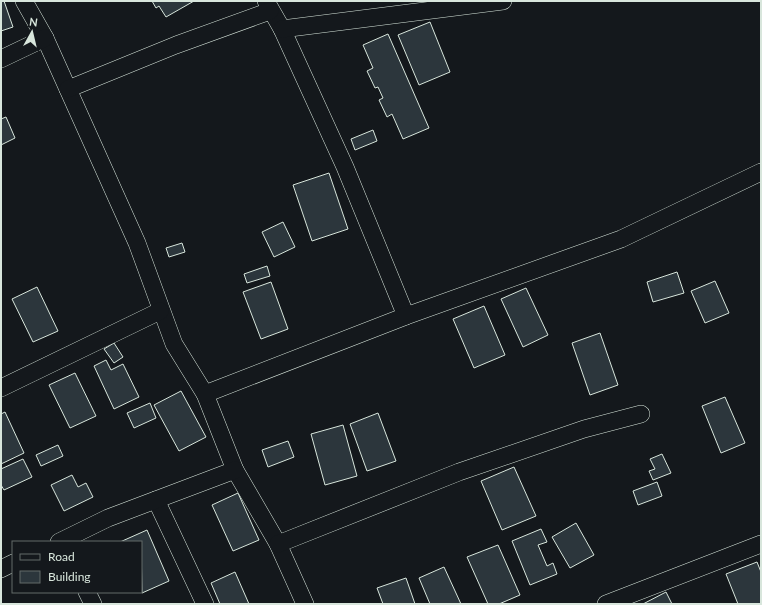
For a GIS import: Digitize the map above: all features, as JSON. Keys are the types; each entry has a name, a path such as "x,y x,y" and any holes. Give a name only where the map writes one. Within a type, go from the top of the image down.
{"street":[{"path":"24,1 44,38 137,243 160,311 174,344 205,394 235,470 278,544 305,604"},
{"path":"282,29 503,1"},
{"path":"68,90 268,6 282,29 345,167 406,316"},
{"path":"1,59 44,38"},
{"path":"205,394 406,316 621,239 761,172"},
{"path":"1,388 160,311"},
{"path":"278,544 459,472 584,429 641,414"},
{"path":"62,541 108,518 235,470"},
{"path":"156,500 205,604"},
{"path":"606,604 761,544"},
{"path":"1,569 12,564"},
{"path":"87,593 93,604"}],"building":[{"path":"1,1 4,1 13,27 1,31"},
{"path":"152,1 194,1 166,17 159,6 156,8"},
{"path":"430,22 450,72 419,85 398,35"},
{"path":"388,34 429,128 403,139 392,114 387,117 379,100 383,98 378,87 375,88 367,71 373,68 363,45"},
{"path":"6,117 15,138 1,145 1,119"},
{"path":"373,130 377,141 355,150 351,139"},
{"path":"329,173 348,229 312,241 293,185"},
{"path":"283,222 295,247 274,257 262,232"},
{"path":"182,243 185,252 169,257 166,248"},
{"path":"267,266 270,276 247,283 244,274"},
{"path":"677,272 684,293 653,302 647,282"},
{"path":"715,281 729,313 705,323 691,291"},
{"path":"271,282 288,329 261,339 243,292"},
{"path":"37,287 58,331 33,342 12,299"},
{"path":"526,288 548,335 523,347 501,299"},
{"path":"484,306 505,355 474,368 453,319"},
{"path":"600,333 618,385 590,395 572,343"},
{"path":"114,343 123,357 114,363 104,349"},
{"path":"106,360 111,370 123,364 139,397 114,409 94,366"},
{"path":"75,373 96,416 70,428 49,385"},
{"path":"181,391 206,437 179,451 154,405"},
{"path":"725,397 745,443 721,453 702,406"},
{"path":"150,403 156,418 134,428 127,413"},
{"path":"5,412 24,453 1,464 1,414"},
{"path":"378,413 396,461 367,471 350,424"},
{"path":"343,425 357,476 325,485 311,434"},
{"path":"288,441 294,457 268,467 262,450"},
{"path":"58,445 63,456 41,466 36,455"},
{"path":"662,454 671,473 653,480 649,471 655,469 650,459"},
{"path":"23,459 32,477 4,490 1,485 1,469"},
{"path":"514,467 536,516 502,530 481,481"},
{"path":"72,475 78,487 86,483 93,497 64,511 51,485"},
{"path":"657,482 662,496 638,505 633,491"},
{"path":"238,493 259,540 233,551 212,505"},
{"path":"576,523 594,555 570,568 552,537"},
{"path":"541,529 547,542 538,545 547,566 553,563 557,574 530,585 512,541"},
{"path":"147,530 169,581 142,593 142,541 122,541"},
{"path":"498,545 520,595 499,604 488,604 467,557"},
{"path":"757,562 761,572 761,604 738,604 726,574"},
{"path":"444,567 461,604 430,604 419,578"},
{"path":"235,572 249,604 220,604 211,583"},
{"path":"406,578 415,604 383,604 377,588"},
{"path":"666,592 672,604 643,604"}]}
